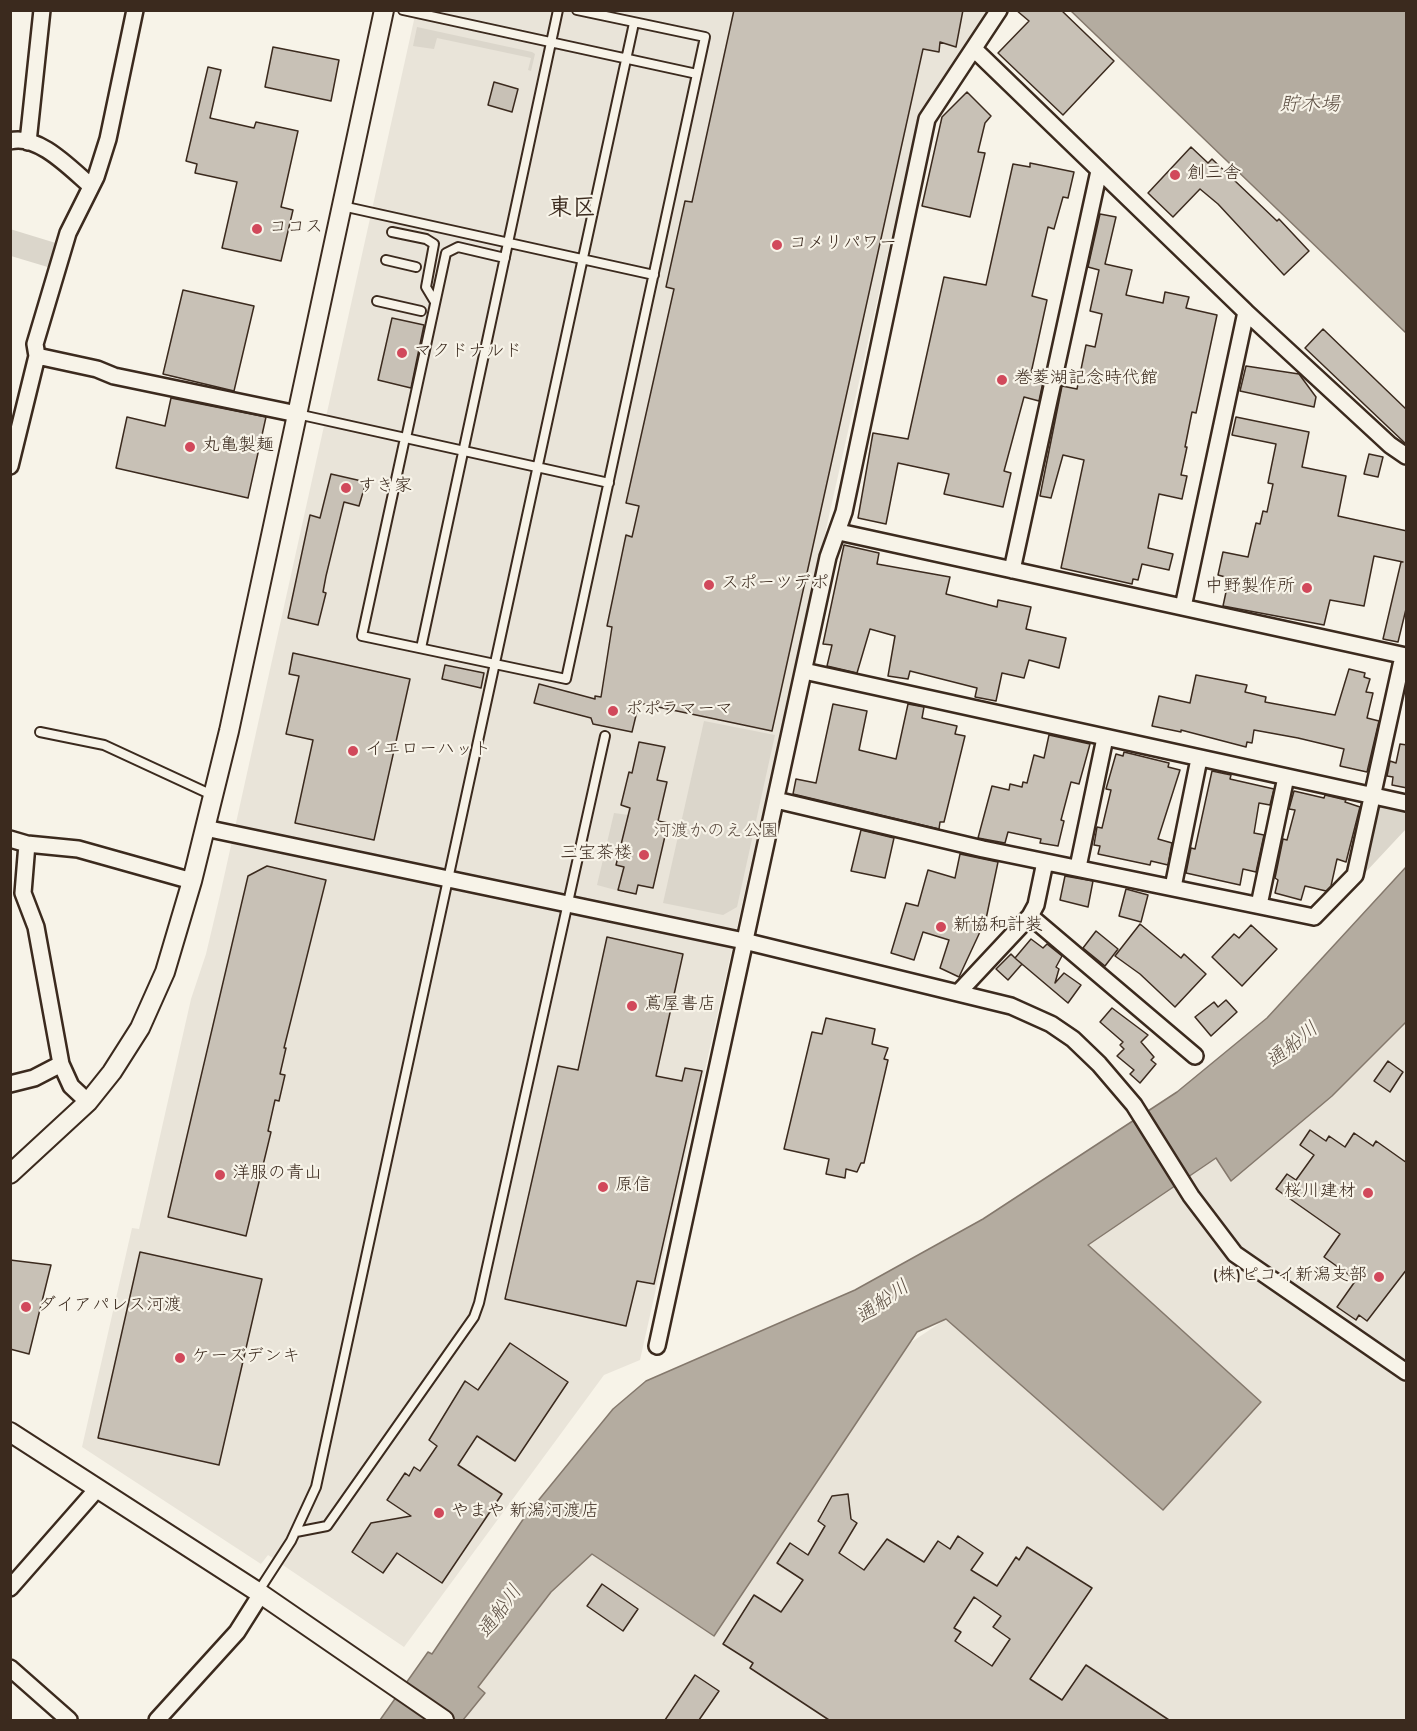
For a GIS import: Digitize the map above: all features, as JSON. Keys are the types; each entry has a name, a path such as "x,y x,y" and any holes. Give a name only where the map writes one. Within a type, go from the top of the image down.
{"street":[{"path":"28,142 42,10"},
{"path":"10,466 15,419 37,356 35,344 68,233 92,186 108,139 135,10"},
{"path":"10,1174 88,1102 112,1072 154,1001 192,881 213,795 384,10"},
{"path":"657,1346 828,556 839,532 927,119 999,10"},
{"path":"974,49 1246,312 1390,445 1407,456"},
{"path":"10,141 17,139 45,147 92,186"},
{"path":"1012,570 1099,171"},
{"path":"1183,607 1246,312"},
{"path":"37,356 96,369 114,376 297,414"},
{"path":"776,800 1045,862 1314,917 1355,875 1405,656 839,532"},
{"path":"804,671 1407,803"},
{"path":"1078,867 1105,738"},
{"path":"1173,887 1199,759"},
{"path":"1259,905 1286,777"},
{"path":"205,828 744,941 1011,1006 1051,1024 1073,1039 1099,1064 1134,1105 1191,1196 1235,1254 1407,1372"},
{"path":"10,839 27,844 78,849 192,881"},
{"path":"27,844 23,893 36,927 61,1064 71,1086 88,1102"},
{"path":"958,993 1030,916 1036,905 1045,862"},
{"path":"1030,916 1196,1056"},
{"path":"10,1084 34,1078 61,1064"},
{"path":"10,1432 260,1593 444,1720"},
{"path":"10,1588 97,1489"},
{"path":"158,1720 237,1632 260,1593"},
{"path":"10,1668 69,1720"}],"lane":[{"path":"403,10 698,74"},
{"path":"421,648 558,10"},
{"path":"505,258 458,247 449,250 444,257 363,636 566,679 705,37 579,11"},
{"path":"260,1593 296,1532 316,1487 634,23"},
{"path":"342,206 654,274"},
{"path":"392,232 426,239 434,244 426,287 435,302"},
{"path":"386,260 416,267"},
{"path":"377,301 421,311"},
{"path":"297,414 609,483"},
{"path":"40,732 104,745 213,795"},
{"path":"296,1532 327,1526 474,1317 604,736"}],"shaded area":[{"path":"416,11 990,11 919,114 640,1360 604,1375 404,1647 268,1555 261,1564 82,1447 132,1228 139,1229 191,999 206,954 220,895"},
{"path":"1406,1021 1406,1720 463,1720 485,1693 478,1687 551,1592 592,1554 714,1636 910,1343 946,1319 1163,1510 1261,1402 1088,1245 1216,1158 1232,1181 1324,1102"}],"green space":[{"path":"417,27 532,52 535,54 531,71 528,70 531,58 437,38 434,49 413,46"},
{"path":"10,229 59,244 51,268 11,256"},
{"name":"河渡かのえ公園","path":"704,721 775,735 737,907 723,915 663,903"},
{"path":"1386,801 1406,806 1406,829 1363,875 1379,805"},
{"path":"614,813 636,816 635,821 627,819 624,832 632,834 627,856 616,854 614,864 624,867 619,891 597,885"}],"water":[{"name":"貯木場","path":"1071,11 1406,11 1406,333"},
{"name":"通船川","path":"1406,867 1406,1022 1332,1096 1231,1181 1216,1158 1088,1245 1261,1402 1163,1510 946,1319 917,1332 714,1636 592,1554 551,1592 478,1687 485,1693 463,1720 380,1720 428,1652 432,1654 524,1518 613,1409 646,1381 855,1290 983,1219 1177,1092 1267,1018"}],"building":[{"name":"コメリパワー","path":"734,10 963,10 956,47 940,42 939,52 923,49 772,731 639,703 632,732 593,724 591,718 534,703 539,684 595,699 595,696 601,697 612,627 607,626 626,535 632,537 639,506 626,503 674,289 666,287 685,201 692,202"},
{"path":"1016,10 1061,10 1114,61 1063,115 998,53 1029,21"},
{"path":"273,47 339,60 331,101 265,87"},
{"path":"208,67 221,70 210,118 254,128 256,122 298,131 281,207 293,210 281,261 222,248 237,182 195,173 197,164 186,161"},
{"path":"494,82 518,89 512,112 488,105"},
{"path":"967,92 991,116 985,123 978,152 985,153 970,217 922,206 942,117"},
{"path":"1191,147 1208,163 1212,159 1277,221 1279,219 1309,251 1284,275 1218,204 1200,189 1173,217 1148,193"},
{"path":"1030,163 1074,172 1068,198 1063,197 1054,229 1048,227 1032,296 1047,300 1031,373 1039,375 1038,381 1043,382 1039,401 1024,397 1004,471 1011,473 1003,507 944,494 949,474 898,463 886,524 858,518 873,433 908,439 944,277 986,285 1013,164 1030,167"},
{"path":"1100,214 1116,217 1105,264 1132,270 1126,295 1163,303 1165,292 1189,297 1186,308 1217,315 1196,413 1192,412 1185,447 1187,447 1181,475 1187,476 1182,499 1159,494 1148,548 1173,554 1169,570 1142,564 1138,580 1133,579 1132,584 1061,568 1084,460 1063,455 1051,498 1040,496 1062,386 1077,389 1086,345 1095,347 1102,314 1090,311 1099,270 1088,267"},
{"path":"183,290 254,306 234,391 163,374"},
{"name":"マクドナルド","path":"392,318 424,325 411,388 378,380"},
{"path":"1323,329 1407,410 1407,445 1305,348"},
{"path":"1246,366 1299,374 1316,397 1314,407 1240,391"},
{"name":"丸亀製麺","path":"171,398 266,417 248,498 116,468 127,417 165,426"},
{"path":"1236,417 1309,432 1302,467 1346,476 1338,516 1407,531 1407,605 1398,642 1383,639 1401,562 1403,562 1374,556 1364,606 1330,600 1324,625 1223,606 1229,578 1218,575 1223,552 1248,557 1256,523 1260,524 1263,511 1267,512 1273,484 1268,483 1276,444 1232,435"},
{"path":"1369,454 1383,457 1378,477 1364,474"},
{"path":"331,474 366,482 359,506 344,502 326,576 323,592 326,593 318,625 288,618 310,515 320,518"},
{"path":"844,545 879,553 877,564 950,577 946,594 997,607 998,600 1031,607 1026,629 1066,638 1059,668 1029,660 1024,678 1002,673 996,701 975,697 977,688 910,671 908,679 888,676 895,636 870,629 857,673 827,666 832,645 823,644"},
{"name":"イエローハット","path":"293,653 410,679 374,840 295,823 313,740 286,734 299,676 289,674"},
{"path":"445,665 484,673 481,688 442,679"},
{"path":"1349,669 1365,673 1364,677 1370,679 1366,692 1373,693 1367,718 1379,721 1367,772 1340,766 1344,749 1298,738 1254,730 1252,743 1247,742 1246,747 1181,730 1181,732 1152,726 1159,696 1190,703 1196,675 1247,685 1245,692 1266,697 1265,702 1335,715"},
{"path":"833,704 867,711 859,750 896,759 908,704 924,707 922,718 957,726 955,734 965,736 944,822 940,822 939,829 793,794 796,779 816,783"},
{"path":"1049,735 1090,744 1079,784 1071,782 1061,820 1064,821 1058,846 1040,843 1041,839 1008,832 1005,843 978,838 992,786 1009,790 1010,784 1022,787 1023,782 1027,783 1034,755 1044,758"},
{"path":"639,742 665,747 657,780 667,782 658,821 668,823 653,888 638,885 636,894 618,890 624,867 616,865 630,808 621,805"},
{"path":"1400,744 1407,745 1407,788 1392,785 1393,777 1387,776 1390,761 1396,763"},
{"path":"1124,752 1169,763 1168,767 1180,770 1158,839 1172,843 1168,865 1151,861 1150,865 1098,854 1100,846 1094,845 1097,827 1102,828 1111,790 1106,789 1116,754 1123,756"},
{"path":"1212,771 1231,775 1230,779 1274,789 1270,805 1259,803 1254,833 1264,835 1256,872 1243,869 1240,885 1186,873 1191,848 1195,849"},
{"path":"1294,791 1346,800 1345,802 1360,807 1346,862 1337,859 1331,886 1326,891 1305,886 1301,900 1275,893 1278,880 1275,878 1283,839 1287,840 1295,810 1289,809"},
{"path":"861,830 894,838 885,878 851,871"},
{"name":"新協和計装","path":"960,854 998,862 986,919 959,977 940,968 949,940 923,932 914,960 891,953 906,903 918,906 928,870 955,878"},
{"path":"267,866 326,880 284,1048 286,1048 280,1074 285,1075 279,1101 275,1100 268,1131 271,1132 246,1236 168,1217 248,876"},
{"path":"1065,876 1093,881 1088,907 1060,900"},
{"path":"1126,889 1148,895 1141,922 1119,916"},
{"path":"1140,924 1181,958 1184,954 1206,974 1175,1007 1140,974 1115,956"},
{"path":"1251,925 1277,949 1242,986 1212,957 1234,934 1239,938"},
{"path":"1096,931 1118,949 1105,966 1083,948"},
{"name":"原信","path":"607,937 683,954 656,1076 682,1081 685,1068 702,1071 654,1284 637,1281 626,1326 505,1299 558,1066 578,1070"},
{"path":"1031,939 1043,948 1047,944 1062,956 1056,967 1059,969 1055,983 1064,973 1081,985 1068,1003 1022,964 1008,980 996,969 1011,954 1015,958"},
{"path":"1226,1000 1237,1012 1211,1036 1195,1017 1214,1002 1218,1007"},
{"path":"1112,1008 1148,1035 1141,1042 1154,1057 1151,1060 1156,1064 1140,1083 1130,1074 1134,1070 1117,1056 1124,1049 1120,1045 1123,1042 1100,1022"},
{"path":"826,1018 875,1029 872,1044 888,1048 884,1059 888,1060 864,1163 861,1163 857,1172 846,1169 845,1178 826,1174 829,1159 784,1149 812,1032 822,1034"},
{"path":"1388,1061 1403,1072 1390,1092 1374,1081"},
{"path":"1310,1130 1326,1141 1329,1136 1345,1147 1354,1133 1373,1146 1376,1141 1407,1163 1407,1269 1367,1321 1359,1315 1356,1320 1337,1307 1356,1280 1324,1257 1340,1234 1276,1189 1287,1174 1296,1180 1314,1155 1300,1145"},
{"name":"ケーズデンキ","path":"140,1252 262,1279 219,1465 98,1438"},
{"name":"ダイアパレス河渡","path":"10,1260 51,1265 29,1354 10,1349"},
{"path":"510,1343 568,1382 515,1461 477,1436 458,1465 502,1494 442,1583 397,1553 383,1573 352,1552 371,1523 411,1516 387,1500 405,1473 409,1476 414,1467 420,1471 437,1446 429,1440 465,1381 478,1390"},
{"path":"848,1494 851,1519 857,1523 839,1553 864,1570 887,1539 924,1562 938,1541 950,1549 958,1536 983,1553 971,1570 997,1586 1016,1557 1019,1560 1027,1547 1092,1588 1030,1679 1062,1700 1086,1665 1169,1720 829,1720 750,1668 753,1663 723,1644 754,1595 781,1612 803,1580 777,1563 790,1543 808,1555 825,1526 818,1521 832,1496","holes":["974,1597 1001,1616 993,1627 1010,1639 992,1666 955,1641 961,1632 954,1628"]},
{"path":"602,1584 638,1609 623,1631 587,1606"},
{"path":"695,1675 719,1691 699,1720 665,1720"}],"place":[{"name":"創三舎","path":"1175,175"},
{"name":"ココス","path":"257,229"},
{"name":"コメリパワー","path":"777,245"},
{"name":"マクドナルド","path":"402,353"},
{"name":"巻菱湖記念時代館","path":"1002,380"},
{"name":"丸亀製麺","path":"190,447"},
{"name":"すき家","path":"346,488"},
{"name":"スポーツデポ","path":"709,585"},
{"name":"中野製作所","path":"1307,588"},
{"name":"ポポラマーマ","path":"613,711"},
{"name":"イエローハット","path":"353,751"},
{"name":"三宝茶楼","path":"644,855"},
{"name":"新協和計装","path":"941,927"},
{"name":"蔦屋書店","path":"632,1006"},
{"name":"洋服の青山","path":"220,1175"},
{"name":"原信","path":"603,1187"},
{"name":"桜川建材","path":"1368,1193"},
{"name":"(株)ピコイ新潟支部","path":"1379,1277"},
{"name":"ダイアパレス河渡","path":"26,1307"},
{"name":"ケーズデンキ","path":"180,1358"},
{"name":"やまや 新潟河渡店","path":"439,1513"}],"district":[{"name":"東区","path":"572,211"}]}
